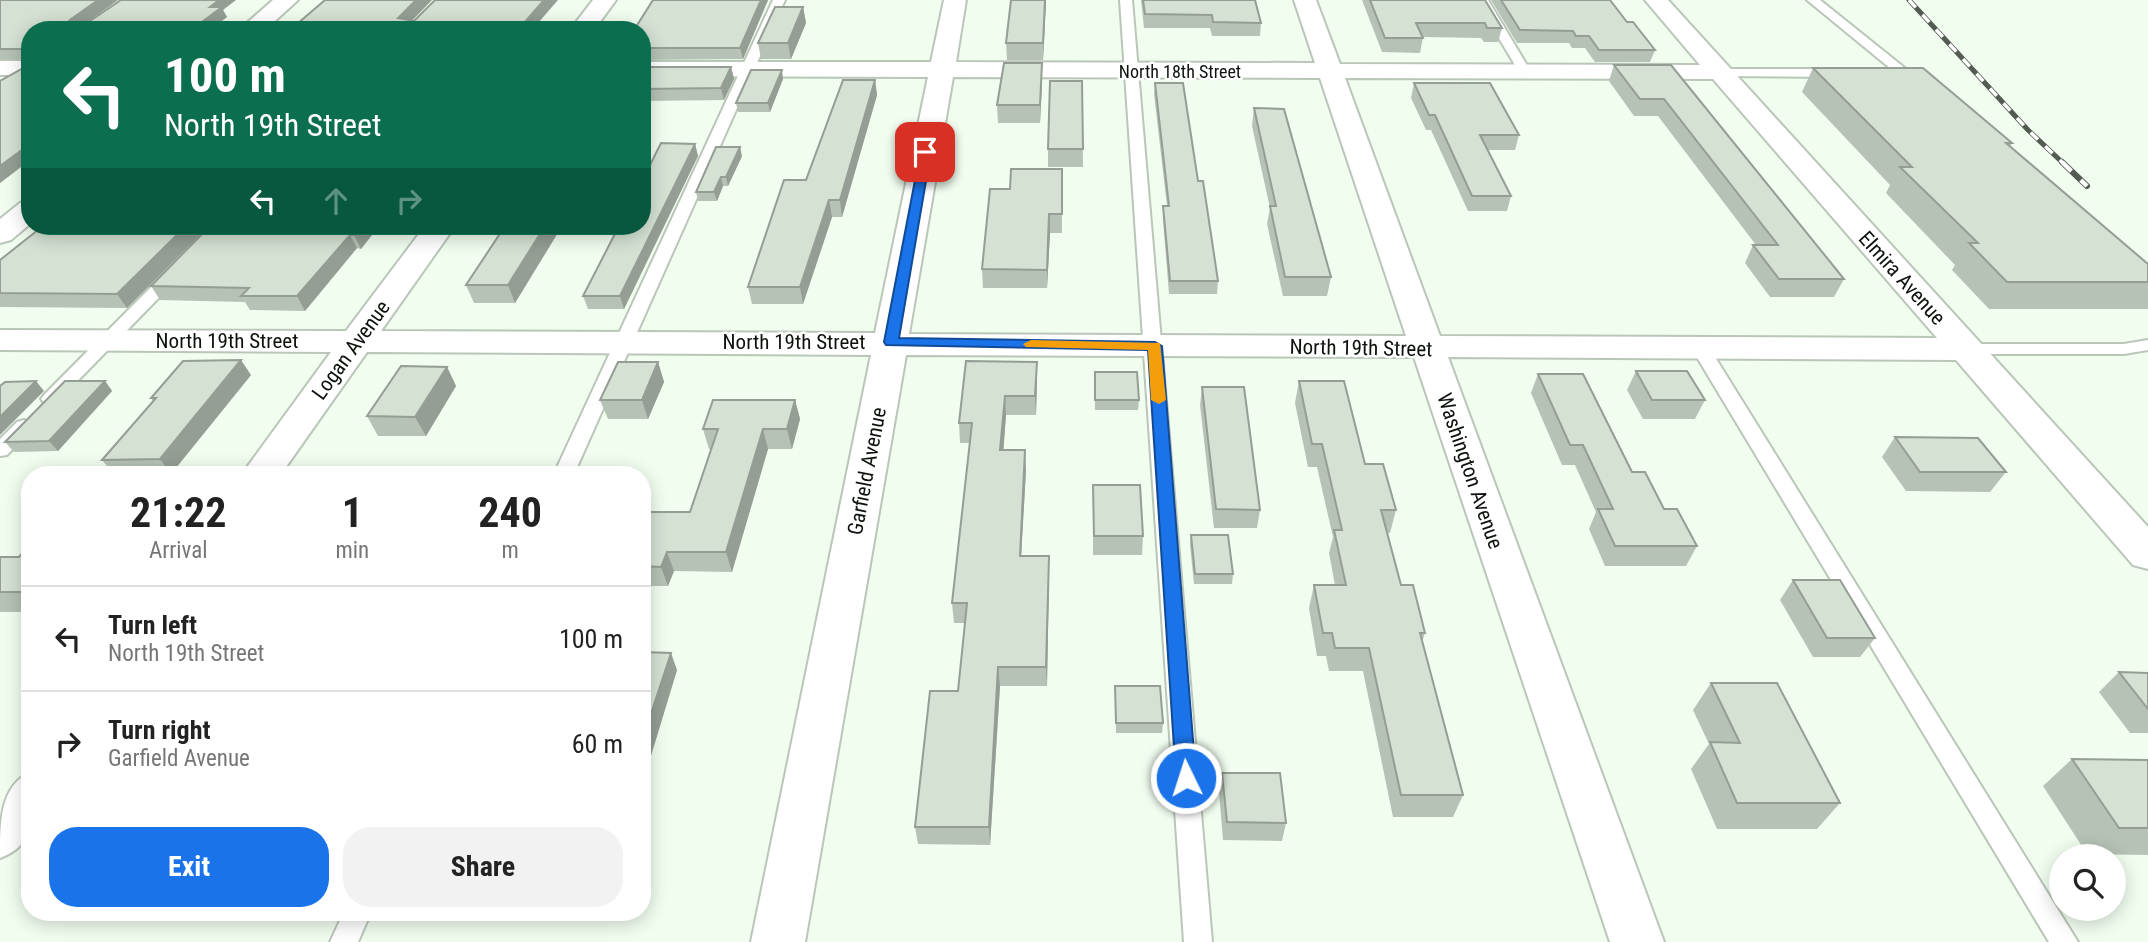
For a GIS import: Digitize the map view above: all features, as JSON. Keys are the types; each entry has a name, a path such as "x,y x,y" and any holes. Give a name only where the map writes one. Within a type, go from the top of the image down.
{"street":[{"path":"262,21 287,0"},
{"path":"589,21 605,0"},
{"name":"Garfield Avenue","path":"778,942 955,0"},
{"name":"Washington Avenue","path":"1305,0 1637,942"},
{"name":"Elmira Avenue","path":"1656,0 2148,554"},
{"name":"North 18th Street","path":"651,69 1718,72"},
{"path":"0,233 21,216"},
{"name":"Logan Avenue","path":"267,466 434,235"},
{"name":"North 19th Street","path":"0,340 891,342 1427,349 1965,349"},
{"path":"0,835 21,806"}],"lane":[{"path":"568,466 779,0"},
{"path":"1126,0 1155,346 1198,942"},
{"path":"1482,0 1525,72"},
{"path":"1812,0 1926,91"},
{"path":"1718,72 1852,73"},
{"path":"1878,73 1903,74"},
{"path":"0,450 185,262"},
{"path":"1965,349 2124,349 2148,345"},
{"path":"1701,349 2064,942"},
{"path":"344,942 354,921"}],"building":[{"path":"0,0 98,0 70,20 76,21 21,21 21,49 0,49"},
{"path":"121,0 219,0 210,7 222,7 203,21 90,21"},
{"path":"325,0 416,0 398,18 414,21 300,21"},
{"path":"435,0 544,0 526,21 414,21"},
{"path":"653,0 761,0 740,48 651,48 651,21 640,21"},
{"path":"1011,0 1045,0 1043,43 1006,43"},
{"path":"1143,0 1255,0 1261,23 1213,22 1212,15 1145,14"},
{"path":"1370,0 1485,0 1502,28 1487,28 1485,23 1416,23 1423,38 1385,38"},
{"path":"1501,0 1610,0 1627,22 1633,22 1655,50 1599,50 1589,36 1576,36 1573,31 1520,30"},
{"path":"775,7 803,7 788,43 758,43"},
{"path":"1004,63 1042,63 1040,105 997,105"},
{"path":"1614,65 1671,65 1844,279 1779,279 1753,245 1778,245 1664,99 1640,99"},
{"path":"651,67 731,67 721,88 651,89"},
{"path":"1813,68 1923,68 2148,264 2148,282 2007,282 1969,243 1978,243 1900,167 1912,167"},
{"path":"21,69 21,151 0,166 0,81"},
{"path":"751,70 782,70 768,103 736,103"},
{"path":"843,80 875,80 840,200 829,200 800,287 748,287 784,180 806,180"},
{"path":"1050,81 1082,81 1083,149 1048,149"},
{"path":"1155,83 1183,83 1198,181 1203,181 1218,281 1170,281 1163,206 1169,206"},
{"path":"1414,83 1490,83 1519,135 1480,135 1511,196 1472,196 1435,115 1429,115"},
{"path":"1254,108 1284,109 1331,277 1285,277 1270,206 1276,206"},
{"path":"661,143 695,144 651,233 651,163"},
{"path":"716,147 740,147 726,177 721,177 714,192 696,192"},
{"path":"1011,169 1062,169 1062,214 1049,214 1047,270 982,269 990,189 1010,189"},
{"path":"32,235 177,235 117,294 0,293 0,260"},
{"path":"201,235 350,235 297,296 241,296 249,288 151,286"},
{"path":"499,235 539,235 508,285 466,285"},
{"path":"614,235 650,235 620,296 583,296"},
{"path":"241,360 160,459 102,460 156,398 151,398 183,361"},
{"path":"966,361 1037,362 1035,396 1005,396 1000,450 1025,450 1020,556 1049,556 1046,667 998,667 989,827 915,827 930,691 958,691 967,603 952,603 972,423 959,423"},
{"path":"618,362 658,362 642,400 600,400"},
{"path":"401,366 447,367 415,417 367,416"},
{"path":"1636,371 1687,371 1705,400 1652,400"},
{"path":"1095,372 1137,372 1139,400 1095,400"},
{"path":"1538,374 1583,374 1632,472 1645,472 1664,509 1677,509 1697,546 1615,546 1598,509 1613,509 1583,445 1570,445"},
{"path":"36,381 0,417 0,386 5,382"},
{"path":"65,381 105,381 49,441 5,442"},
{"path":"1299,381 1344,381 1365,464 1383,464 1396,510 1381,510 1401,585 1413,585 1425,633 1420,633 1463,795 1401,795 1369,648 1335,648 1332,633 1323,633 1314,585 1346,585 1334,530 1342,530 1322,444 1312,444"},
{"path":"1202,387 1244,387 1260,510 1216,509"},
{"path":"713,400 795,400 787,429 763,429 726,552 667,552 661,567 651,566 651,512 690,512 718,429 703,429"},
{"path":"1895,437 1978,438 2006,472 1920,472"},
{"path":"1093,485 1140,485 1143,536 1094,536"},
{"path":"1191,535 1228,535 1233,574 1195,574"},
{"path":"21,555 21,592 0,592 0,557 19,557"},
{"path":"1793,580 1840,580 1875,638 1827,638"},
{"path":"651,652 671,653 651,714"},
{"path":"2119,672 2148,673 2148,709"},
{"path":"1711,683 1777,683 1840,803 1737,803 1710,742 1740,743"},
{"path":"1115,686 1160,686 1163,723 1116,723"},
{"path":"2072,759 2148,760 2148,828 2119,828"},
{"path":"1222,773 1280,773 1286,823 1227,822"}],"railway":[{"path":"1909,0 2028,130 2064,164"},
{"path":"2062,162 2087,186"}],"slow traffic":[{"path":"1031,344 1155,346 1159,400"}],"route":[{"path":"925,152 891,342 1155,346 1186,778"}]}
